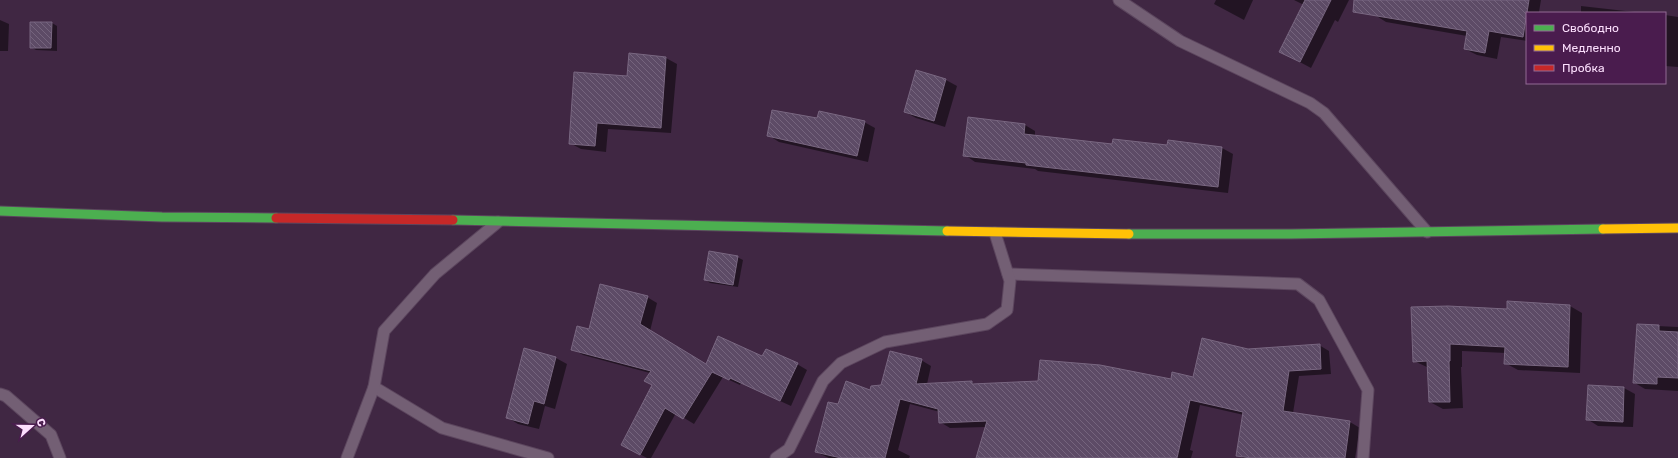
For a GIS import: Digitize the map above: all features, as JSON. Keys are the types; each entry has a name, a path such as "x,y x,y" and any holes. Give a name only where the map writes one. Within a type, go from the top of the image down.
{"main road":[{"path":"0,211 162,217 500,220 1074,234 1427,232 1678,228"}],"lane":[{"path":"1119,0 1180,41 1310,103 1324,113 1427,232"},
{"path":"347,458 374,387 384,330 435,274 500,220"},
{"path":"776,458 788,449 822,381 841,363 885,342 987,324 1007,310 1010,281 995,233"},
{"path":"1008,274 1298,284 1319,300 1368,390 1363,458"},
{"path":"374,387 442,428 548,458"},
{"path":"0,394 6,396 50,435 60,458"}],"building":[{"path":"1305,0 1331,0 1300,62 1279,52"},
{"path":"1354,0 1529,0 1523,37 1489,31 1485,53 1464,49 1467,31 1353,12"},
{"path":"30,22 52,22 51,48 30,48"},
{"path":"629,53 666,57 661,128 597,123 595,146 569,144 574,72 627,76"},
{"path":"916,70 946,79 934,121 904,112"},
{"path":"772,110 817,118 819,111 865,121 857,156 767,136"},
{"path":"968,117 1025,124 1024,134 1112,144 1113,139 1167,145 1168,140 1222,147 1218,187 1026,165 1026,163 963,156"},
{"path":"709,251 738,256 733,285 704,280"},
{"path":"600,284 648,296 640,324 706,364 718,336 762,356 766,349 798,363 780,401 730,378 729,380 712,372 683,419 665,408 640,455 621,445 652,385 644,381 651,371 571,350 577,326 589,329"},
{"path":"1507,301 1570,305 1568,367 1504,364 1505,347 1450,344 1450,402 1429,402 1427,361 1413,362 1411,307 1448,306 1507,309"},
{"path":"1637,324 1659,325 1659,331 1678,332 1678,378 1657,377 1657,384 1633,383"},
{"path":"1202,338 1248,349 1320,344 1321,369 1289,371 1283,411 1350,421 1345,458 1252,458 1236,456 1243,412 1190,400 1177,458 976,458 987,421 939,423 938,409 900,399 885,458 841,458 815,452 828,402 838,404 846,381 870,390 871,386 881,385 890,351 922,359 916,384 972,381 972,384 1038,381 1040,360 1100,365 1171,379 1172,372 1193,377"},
{"path":"524,348 556,357 544,404 534,401 528,424 506,418"},
{"path":"1588,385 1624,387 1623,422 1586,420"}],"traffic: fast":[{"path":"0,211 162,217 276,218"},
{"path":"453,220 947,231"},
{"path":"1129,234 1290,234 1603,229"}],"traffic: slow":[{"path":"1603,229 1678,228"},
{"path":"947,231 1129,234"}],"traffic: jam":[{"path":"276,218 453,220"}]}
